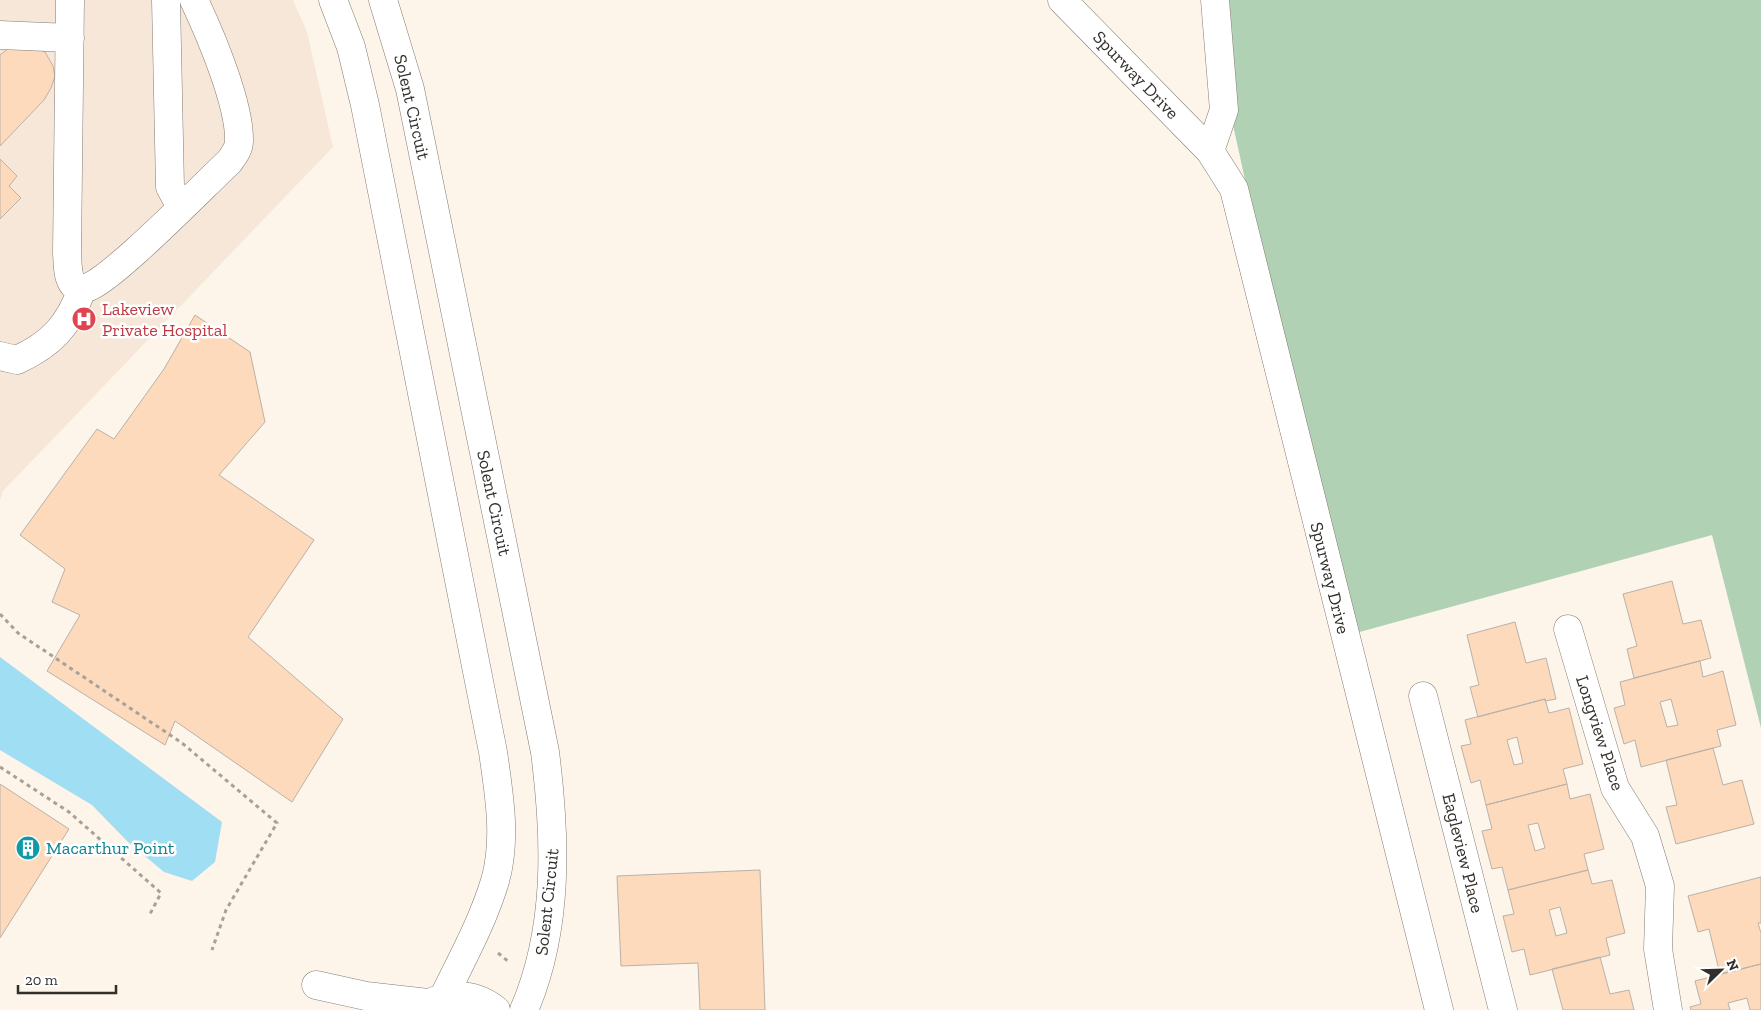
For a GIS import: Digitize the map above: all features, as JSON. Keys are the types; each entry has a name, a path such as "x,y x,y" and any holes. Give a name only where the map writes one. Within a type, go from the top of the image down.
{"street":[{"path":"70,0 67,253 69,276 75,286 82,289 90,287 104,278 125,260 229,162 237,150 240,142 233,108 219,59 194,0"},
{"path":"166,0 170,187 180,207"},
{"path":"333,0 351,47 365,105 492,752 501,815 500,846 495,880 483,912 431,1003"},
{"name":"Solent Circuit","path":"383,0 410,90 545,752 554,845 552,872 541,961 524,1010"},
{"name":"Spurway Drive","path":"1062,0 1210,150 1234,188 1439,1010"},
{"path":"1210,150 1224,110 1215,0"},
{"path":"0,35 70,38"},
{"path":"0,356 17,360 52,340 75,308 82,289"},
{"name":"Longview Place","path":"1568,628 1615,788 1645,836 1660,886 1658,949 1668,1010"},
{"name":"Eagleview Place","path":"1423,696 1503,1010"},
{"path":"345,1010 316,985 366,996 431,1003 466,996 486,1002 496,1010"}],"path":[{"path":"0,614 18,633 182,743 277,824 226,910 212,950"},
{"path":"0,766 69,812 161,893 150,914"}],"shaded area":[{"name":"Lakeview Private Hospital","path":"0,0 293,0 307,32 333,147 3,491 0,500"}],"green space":[{"path":"1221,0 1761,0 1761,728 1712,535 1345,636 1228,102"}],"water":[{"path":"0,657 222,822 215,862 192,881 164,872 127,841 92,805 0,750"}],"building":[{"path":"33,46 45,52 53,66 55,76 44,100 0,146 0,55 9,48"},
{"path":"0,159 17,176 9,186 21,198 0,219"},
{"path":"195,315 250,352 265,422 219,475 314,540 248,637 343,719 292,802 175,721 165,745 47,671 80,615 52,602 65,569 20,535 97,429 114,439 164,369"},
{"path":"1672,581 1683,624 1701,620 1711,658 1634,678 1627,649 1637,646 1623,594"},
{"path":"1515,622 1526,663 1546,658 1556,699 1545,701 1545,699 1478,717 1470,687 1479,685 1467,635"},
{"path":"1700,661 1703,677 1723,671 1736,725 1717,730 1721,746 1641,767 1635,740 1624,744 1614,708 1625,705 1620,682","holes":["1671,699 1678,725 1667,727 1660,702"]},
{"path":"1545,699 1549,713 1569,708 1583,764 1563,769 1567,784 1486,805 1480,780 1471,783 1461,746 1471,744 1465,720","holes":["1517,737 1523,763 1514,765 1507,740"]},
{"path":"1713,748 1723,785 1742,780 1754,824 1676,844 1666,807 1677,805 1666,760"},
{"name":"Macarthur Point","path":"0,784 69,829 0,938"},
{"path":"1567,784 1570,799 1590,794 1604,849 1584,854 1588,870 1508,890 1502,867 1492,869 1482,831 1492,829 1486,805","holes":["1538,823 1545,848 1535,851 1528,825"]},
{"path":"760,870 765,1010 700,1010 698,963 621,966 617,876"},
{"path":"1588,870 1592,884 1612,880 1625,933 1606,938 1610,955 1530,975 1524,949 1512,952 1503,916 1514,914 1508,890","holes":["1560,907 1567,933 1556,936 1549,910"]},
{"path":"1761,877 1761,923 1758,923 1761,933 1761,964 1720,974 1709,929 1698,932 1688,896"},
{"path":"1600,957 1610,994 1629,990 1634,1010 1563,1010 1552,969"},
{"path":"1761,964 1761,1010 1750,1010 1747,998 1728,1003 1730,1010 1691,1010 1690,1007 1701,1004 1695,981"}],"place":[{"name":"Lakeview Private Hospital","path":"84,319"},
{"name":"Macarthur Point","path":"28,848"}]}
